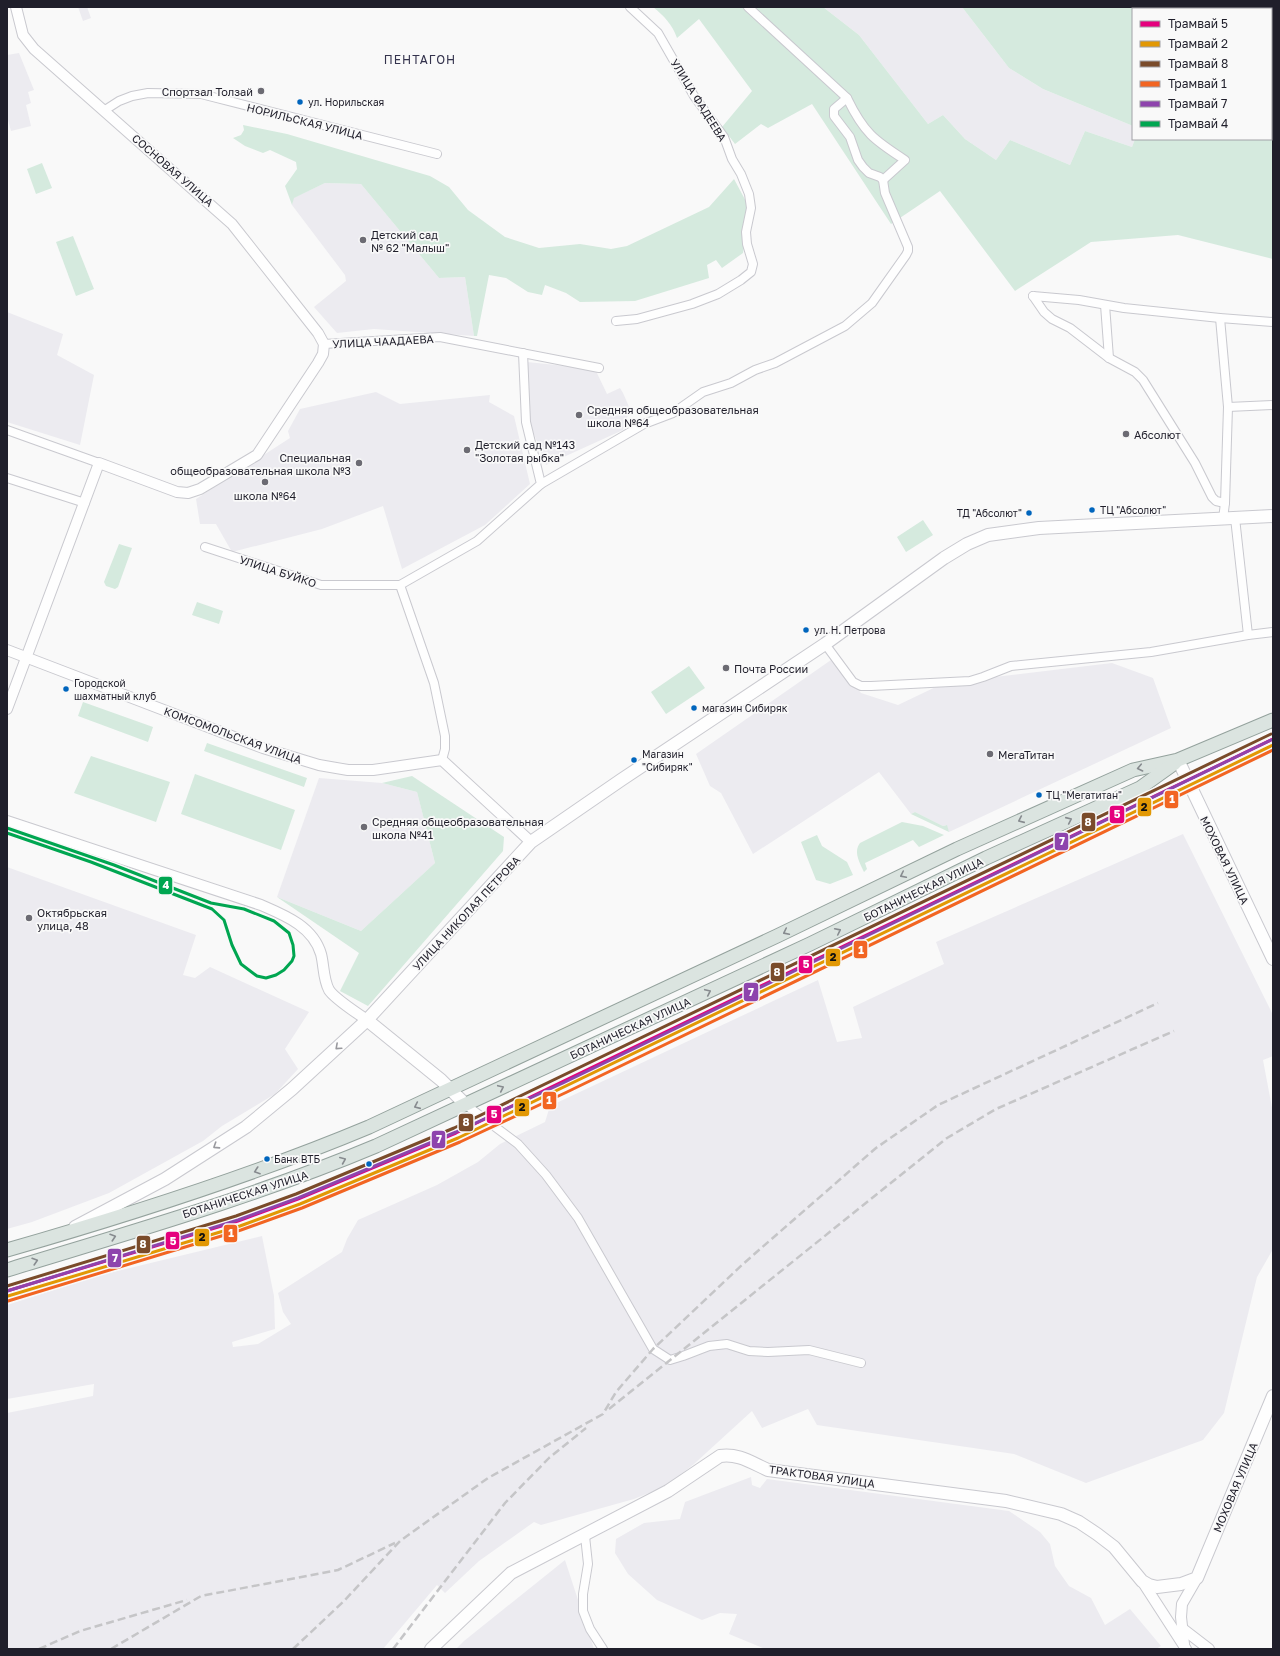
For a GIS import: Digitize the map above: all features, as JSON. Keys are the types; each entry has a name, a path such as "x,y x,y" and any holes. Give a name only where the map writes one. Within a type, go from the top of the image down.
{"main road":[{"name":"УЛИЦА НИКОЛАЯ ПЕТРОВА","path":"58,1235 165,1179 246,1127 292,1089 367,1020 531,842 824,644 944,558 967,544 988,535 1039,528 1273,516"},
{"name":"БОТАНИЧЕСКАЯ УЛИЦА","path":"7,1250 248,1174 314,1150 369,1127 452,1090 770,940 957,849 1133,770 1178,760 1273,720"},
{"name":"БОТАНИЧЕСКАЯ УЛИЦА","path":"7,1270 269,1187 324,1168 376,1146 810,944 986,858 1140,788 1178,760"},
{"name":"МОХОВАЯ УЛИЦА","path":"1178,760 1273,959"},
{"path":"367,1020 452,1090 466,1105"},
{"path":"92,1224 97,1242"},
{"name":"МОХОВАЯ УЛИЦА","path":"1197,1578 1273,1396"},
{"name":"ТРАКТОВАЯ УЛИЦА","path":"431,1649 511,1573 585,1536 668,1491 720,1456 728,1455 740,1457 768,1470 1006,1501 1061,1514 1079,1522 1114,1547 1142,1581"},
{"path":"1142,1581 1157,1587 1181,1584 1197,1578"}],"street":[{"name":"СОСНОВАЯ УЛИЦА","path":"16,7 24,35 34,49 105,110 232,224 311,322 324,344"},
{"name":"УЛИЦА ФАДЕЕВА","path":"616,321 637,319 664,313 718,294 751,272 753,264 747,244 746,232 750,208 748,194 741,174 732,159 724,136 694,96 658,33 630,7"},
{"path":"748,7 847,98 857,117 870,136 878,143 905,160 883,180"},
{"name":"НОРИЛЬСКАЯ УЛИЦА","path":"105,110 119,101 132,96 148,93 201,94 437,154"},
{"path":"531,842 442,760 445,750 445,736 434,683 400,585 477,541 541,484 644,424 673,413 703,392 731,383 755,370 775,363 845,326 872,303 908,251 908,247 885,193 883,180 863,167 858,160 847,131 834,116 834,109 847,98"},
{"path":"1225,503 1216,501 1212,497 1195,463 1143,380 1135,372 1109,358 1070,328 1052,319 1044,312 1033,296 1079,300 1220,318 1273,322"},
{"path":"1105,304 1109,358"},
{"path":"1220,318 1228,407 1225,503 1229,518 1248,635"},
{"name":"УЛИЦА ЧААДАЕВА","path":"99,463 177,492 188,493 200,488 257,455 318,363 323,354 324,344 440,337 599,368"},
{"path":"523,353 526,422 541,484"},
{"path":"1228,407 1273,405"},
{"path":"7,430 99,463 25,657 7,709"},
{"path":"7,478 85,503"},
{"name":"УЛИЦА БУЙКО","path":"206,547 321,585 400,585"},
{"path":"824,644 853,682 861,686 871,686 970,681 1010,666 1151,652 1273,632"},
{"name":"КОМСОМОЛЬСКАЯ УЛИЦА","path":"7,650 263,748 319,765 348,770 373,770 442,760"},
{"path":"7,821 261,905 285,915 304,927 314,940 321,953 329,990 367,1020"},
{"path":"466,1105 518,1144 546,1175 578,1218 653,1349 670,1360 709,1346 727,1344 749,1351 768,1352 809,1350 861,1363"},
{"path":"585,1536 588,1564 583,1594 583,1612 590,1629 603,1649"},
{"path":"1185,1648 1181,1617 1182,1604 1197,1578"},
{"path":"1142,1581 1185,1648"},
{"path":"1183,1630 1209,1649"}],"shaded area":[{"path":"78,7 87,7 91,18 83,21"},
{"path":"823,7 962,7 1009,68 1043,89 1132,126 1132,140 1135,140 1132,147 1085,131 1070,165 1010,140 996,160 965,139 943,115 928,124 859,35"},
{"path":"19,53 34,90 28,92 31,103 26,105 31,126 11,131 7,116 7,55"},
{"name":"Детский сад № 62 \"Малыш\"","path":"325,183 361,184 439,278 465,277 474,336 374,329 337,333 314,307 346,281 345,275 292,205 293,198"},
{"path":"7,312 63,334 57,355 94,375 80,445 7,422"},
{"name":"Средняя общеобразовательная школа №64","path":"527,362 595,369 607,394 620,388 623,393 630,409 623,430 546,465 529,421"},
{"path":"376,392 400,404 490,395 489,402 514,416 530,484 485,525 402,569 383,506 322,529 232,552 216,524 200,524 196,499 290,438 288,431 300,409"},
{"path":"831,660 861,693 898,705 944,683 1112,663 1153,678 1171,728 949,832 946,825 943,826 915,812 911,814 879,772 753,854 721,793 710,786 696,754"},
{"name":"Средняя общеобразовательная школа №41","path":"319,778 382,783 417,792 435,863 361,931 277,897"},
{"path":"1183,834 1273,1015 1273,1056 1263,1060 1273,1113 1273,1249 1257,1277 1224,1413 1203,1440 1086,1483 1014,1454 817,1425 808,1409 762,1428 752,1411 694,1464 666,1486 634,1499 541,1525 534,1522 479,1561 445,1593 437,1585 383,1649 7,1649 7,1413 93,1396 94,1384 7,1399 7,1305 101,1275 262,1236 274,1296 275,1329 232,1342 233,1347 258,1344 291,1324 283,1312 278,1293 342,1252 347,1239 358,1220 437,1185 478,1162 500,1144 545,1122 550,1106 818,980 837,1042 862,1038 853,1007 944,964 936,942"},
{"path":"7,867 196,935 183,975 195,978 210,967 309,1012 285,1049 298,1069 275,1094 222,1126 203,1141 109,1193 32,1222 7,1229"},
{"path":"751,1477 752,1485 760,1488 767,1479 1009,1511 1040,1532 1050,1544 1055,1566 1069,1586 1091,1598 1105,1625 1130,1609 1161,1646 1156,1649 765,1649 729,1634 737,1614 720,1613 702,1620 657,1600 628,1574 615,1553 616,1539 644,1523 680,1519 685,1502"},
{"path":"565,1560 594,1649 456,1649 464,1641"}],"green space":[{"path":"653,7 823,7 859,35 928,124 943,115 965,139 996,160 1010,140 1070,165 1085,131 1132,147 1135,140 1272,140 1272,8 1132,8 1132,126 1043,89 1009,68 962,7 1273,7 1273,259 1178,235 1091,242 1015,291 940,191 891,224 812,104 768,128 761,124 735,144 722,127 752,91 699,19 677,38 673,29 661,14"},
{"path":"243,125 287,134 430,176 449,187 468,210 505,237 539,248 580,244 611,249 627,246 709,207 734,179 749,207 743,253 722,268 716,260 707,265 709,278 635,301 580,302 566,293 545,285 542,295 528,292 506,278 489,275 477,336 474,336 465,277 439,278 361,184 325,183 294,198 292,205 285,186 297,169 296,162 270,150 263,153 245,146 233,138 241,135 244,130"},
{"path":"42,163 52,188 36,194 27,169"},
{"path":"73,236 94,289 76,296 56,242"},
{"path":"923,520 933,535 906,552 897,537"},
{"path":"119,544 132,548 118,587 115,589 106,586 104,582"},
{"path":"197,602 223,611 219,624 192,615"},
{"path":"689,666 705,688 666,714 651,692"},
{"path":"83,702 153,727 148,742 78,716"},
{"path":"207,743 307,778 304,787 204,751"},
{"path":"91,756 170,782 156,822 74,793"},
{"path":"195,774 295,810 281,850 181,814"},
{"path":"412,776 504,837 503,851 368,1006 340,991 359,953 277,897 361,931 435,863 417,792 382,783"},
{"path":"915,812 943,826 947,825 949,832 911,814"},
{"path":"902,822 923,826 944,835 919,847 913,840 865,863 867,869 864,872 857,854 860,843"},
{"path":"817,835 822,846 847,862 853,875 830,884 816,880 801,842"}],"railway":[{"path":"293,1649 344,1601 400,1541 488,1478 603,1414 616,1392 653,1349 743,1264 876,1148 938,1105 1158,1003"},
{"path":"609,1409 947,1138 996,1109 1174,1031"},
{"path":"393,1649 505,1503 549,1458 586,1428"},
{"path":"111,1649 201,1596 338,1570 395,1543"},
{"path":"39,1649 80,1631 187,1600"}],"tram line":[{"name":"8","path":"7,1286 236,1216 296,1194 454,1128 1271,734"},
{"name":"5","path":"7,1291 238,1221 298,1199 456,1133 1273,739"},
{"name":"7","path":"7,1291 238,1220 298,1198 456,1132 563,1083 1271,740"},
{"name":"2","path":"8,1296 240,1226 300,1204 458,1138 1273,745"},
{"name":"1","path":"8,1301 241,1230 302,1208 460,1142 567,1092 1273,750"},
{"name":"4","path":"7,828 114,865 211,903 244,909 274,921 289,933 293,945 294,956 292,961 284,970 276,975 266,978 257,976 241,964 232,945 224,920 212,909 91,862 7,833"}],"place":[{"name":"Спортзал Толзай","path":"261,91"},
{"name":"ул. Норильская","path":"300,102"},
{"name":"Детский сад № 62 \"Малыш\"","path":"363,240"},
{"name":"Средняя общеобразовательная школа №64","path":"579,415"},
{"name":"Абсолют","path":"1126,434"},
{"name":"Детский сад №143 \"Золотая рыбка\"","path":"467,450"},
{"name":"Специальная общеобразовательная школа №3","path":"359,463"},
{"name":"школа №64","path":"265,482"},
{"name":"ТЦ \"Абсолют\"","path":"1092,510"},
{"name":"ТД \"Абсолют\"","path":"1029,513"},
{"name":"ул. Н. Петрова","path":"806,630"},
{"name":"Почта России","path":"726,668"},
{"name":"Городской шахматный клуб","path":"66,689"},
{"name":"магазин Сибиряк","path":"694,708"},
{"name":"МегаТитан","path":"990,754"},
{"name":"Магазин \"Сибиряк\"","path":"634,760"},
{"name":"ТЦ \"Мегатитан\"","path":"1039,795"},
{"name":"Средняя общеобразовательная школа №41","path":"364,827"},
{"name":"Октябрьская улица, 48","path":"29,918"},
{"name":"Банк ВТБ","path":"267,1159"}],"district":[{"name":"ПЕНТАГОН","path":"420,59"}]}
